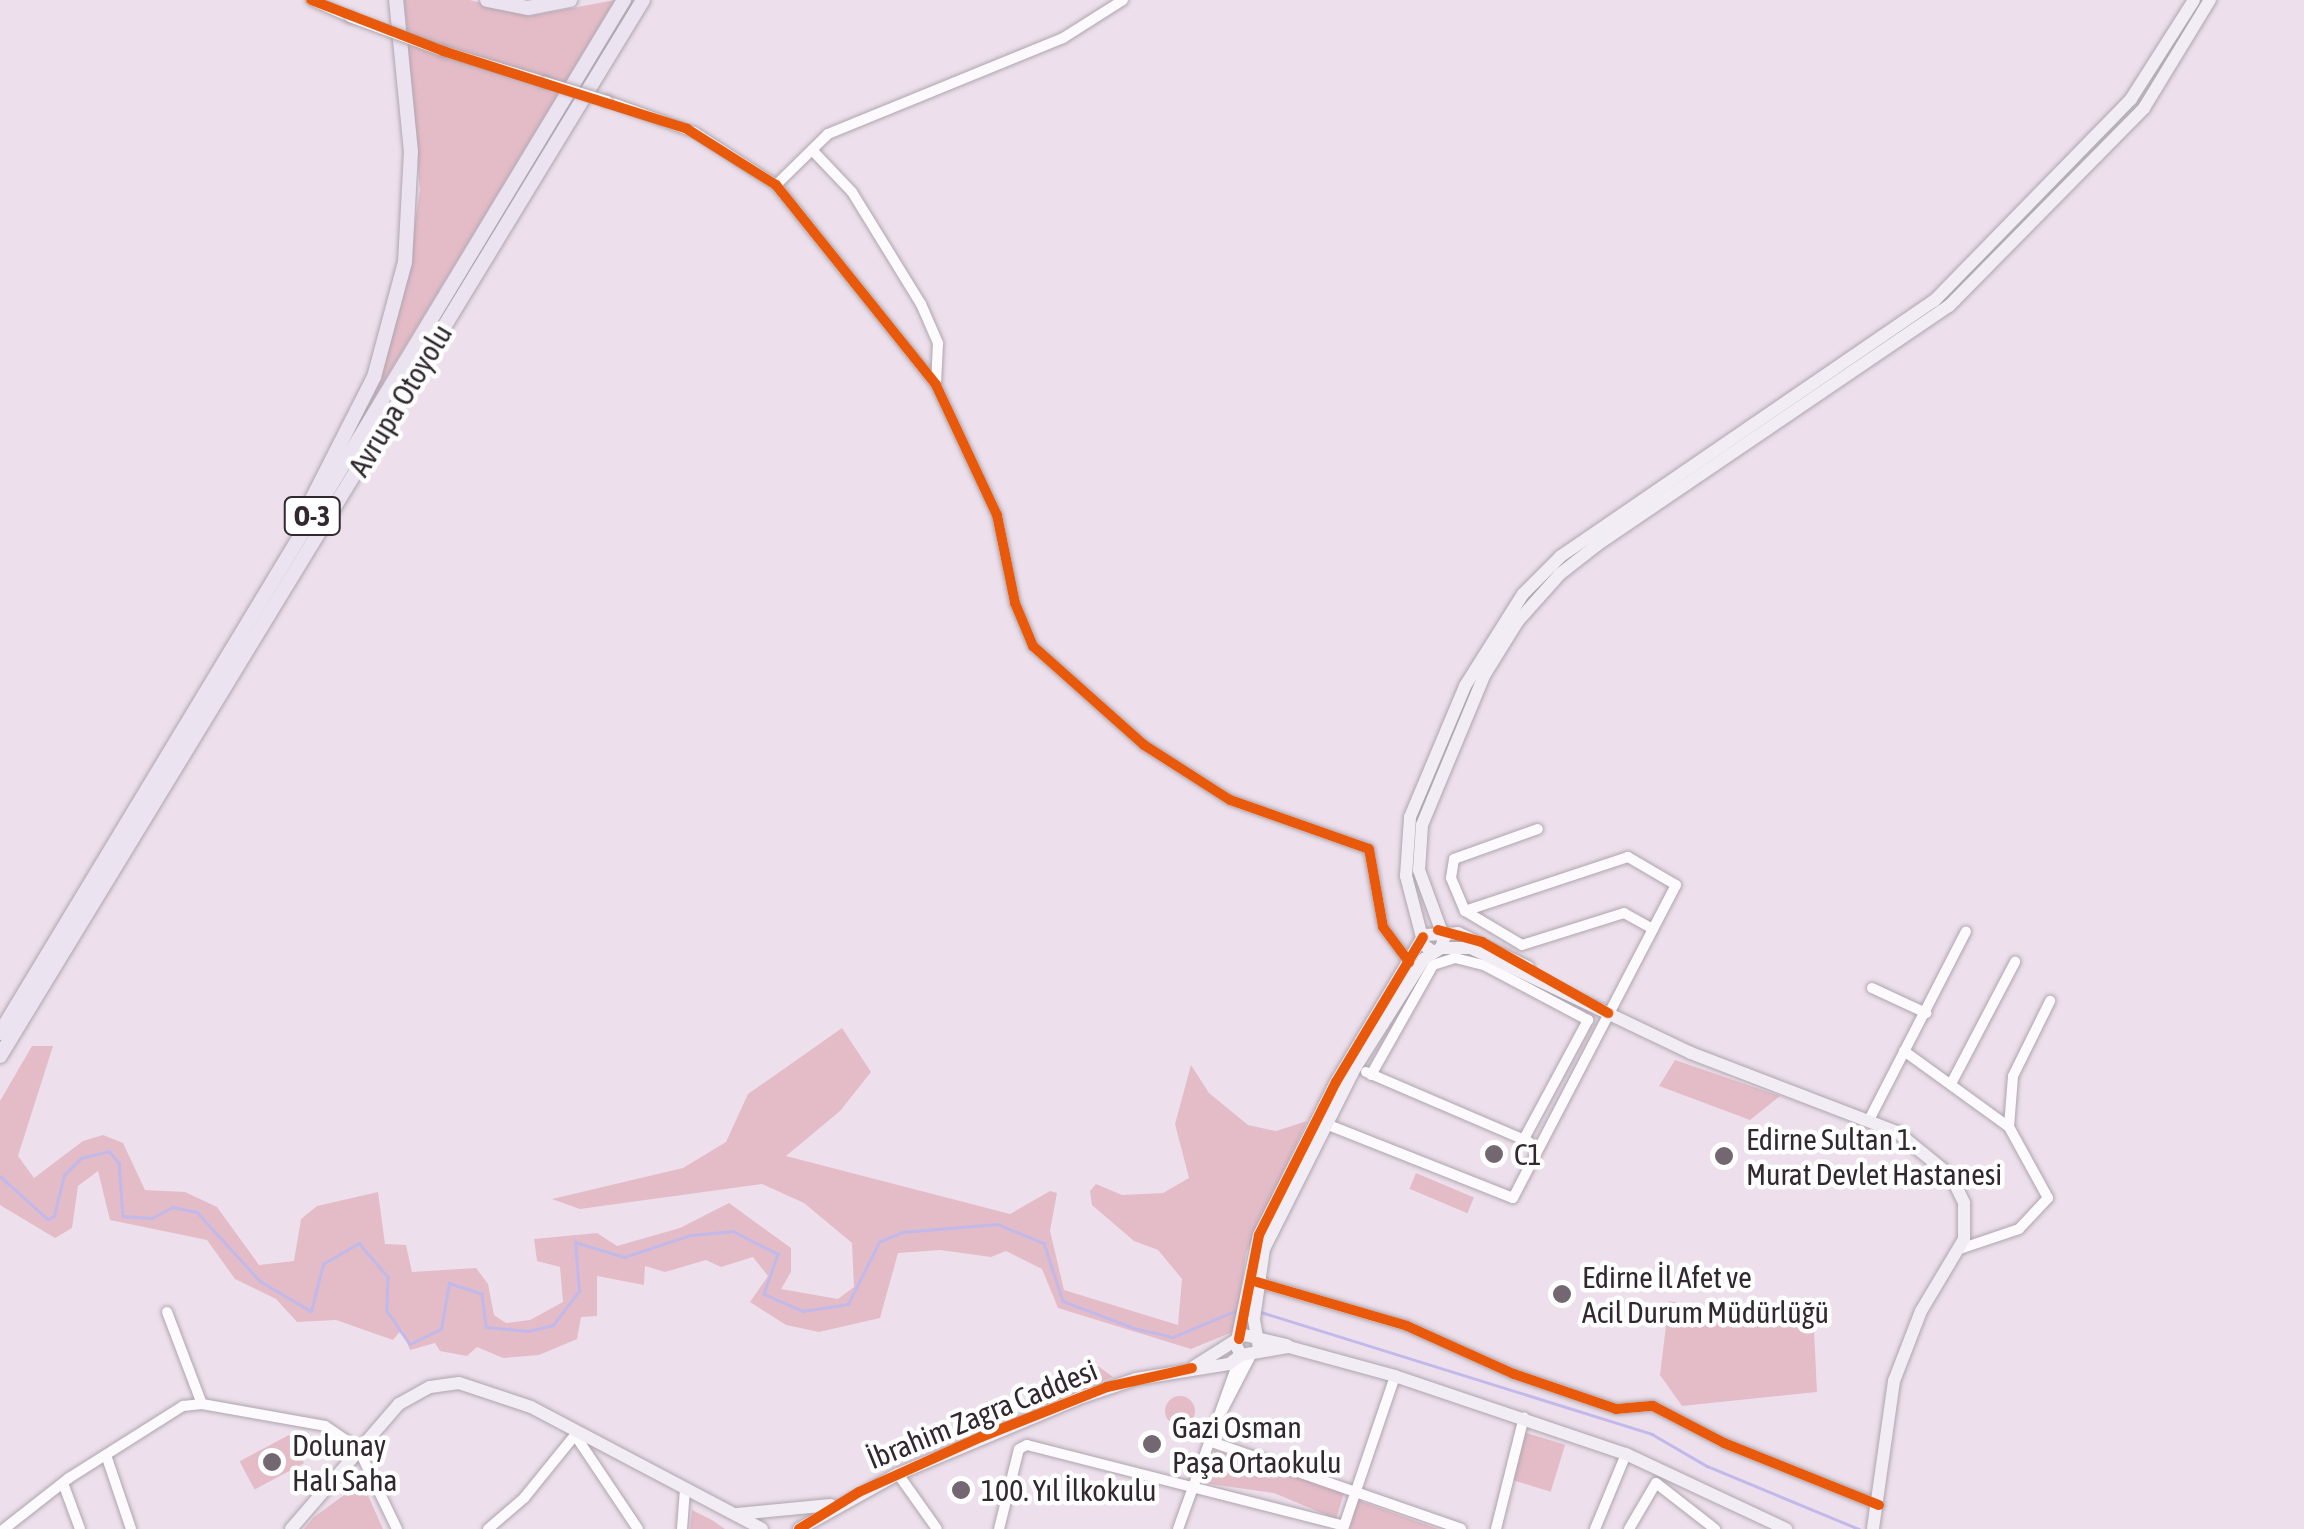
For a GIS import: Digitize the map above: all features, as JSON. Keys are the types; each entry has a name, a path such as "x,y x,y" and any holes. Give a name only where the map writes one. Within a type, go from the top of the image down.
{"highway":[{"path":"276,576 368,389 400,288 412,168 396,0"},
{"path":"487,0 528,8 570,0"},
{"name":"Avrupa Otoyolu","path":"0,1033 624,0"},
{"name":"Avrupa Otoyolu","path":"0,1056 642,0"}],"main road":[{"path":"1874,1529 1894,1381 1921,1311 1960,1249 1967,1216 1951,1176 1897,1132 1691,1053 1471,948 1436,949 1423,937 1406,876 1410,816 1476,665 1523,594 1561,556 1934,301 2132,100 2194,0"},
{"path":"1251,1350 1264,1249 1351,1066 1436,949 1438,930 1419,870 1422,825 1486,674 1538,598 1597,546 1948,306 2144,108 2210,0"},
{"path":"1608,1012 1472,938 1438,930 1423,937 1250,1257 1239,1339 1251,1350 1289,1346 1524,1418 1626,1454 1786,1529"},
{"name":"İbrahim Zagra Caddesi","path":"1192,1368 1239,1339"},
{"name":"İbrahim Zagra Caddesi","path":"799,1529 898,1474 1082,1396 1192,1368 1228,1364 1251,1350"},
{"path":"291,1529 399,1404 442,1383 496,1390 575,1435 684,1489 733,1521 762,1529"},
{"path":"733,1521 839,1504"}],"street":[{"path":"312,0 443,51 694,132 776,185 936,384 997,515 1020,622 1040,656 1144,745 1230,800 1369,849 1383,926 1409,962"},
{"path":"776,185 814,152 828,134 1062,38 1124,0"},
{"path":"814,152 852,192 921,304 938,344 936,384"},
{"path":"1538,829 1454,858 1450,878 1465,911 1522,944 1624,913 1653,929"},
{"path":"1326,1124 1512,1198 1676,885 1628,858 1465,911"},
{"path":"1869,1120 1966,931"},
{"path":"1515,960 1522,944"},
{"path":"1371,1074 1432,965 1455,958 1484,966 1588,1020 1524,1139"},
{"path":"1952,1082 2015,962"},
{"path":"1872,988 1926,1013"},
{"path":"2008,1128 2013,1076 2050,1001"},
{"path":"1904,1052 1952,1082 2008,1128 2048,1198 2018,1228 1960,1249"},
{"path":"1351,1066 1539,1147"},
{"path":"1258,1282 1407,1326 1514,1374 1616,1408 1652,1406 1740,1450 1879,1505"},
{"path":"167,1312 202,1404"},
{"path":"1178,1529 1209,1441 1251,1350"},
{"path":"999,1529 1020,1450 1028,1445 1344,1528 1395,1376"},
{"path":"4,1529 106,1454 183,1406 202,1404 325,1426 358,1448 397,1529"},
{"path":"1496,1529 1524,1418"},
{"path":"488,1529 524,1498 575,1435 631,1527"},
{"path":"1209,1441 1461,1529"},
{"path":"106,1454 131,1529"},
{"path":"1595,1529 1626,1454"},
{"path":"898,1474 937,1529"},
{"path":"63,1483 80,1529"},
{"path":"1629,1529 1656,1483 1715,1529"},
{"path":"682,1529 684,1489"}],"shaded area":[{"path":"404,0 470,0 530,16 615,0 372,401 403,298 420,190"},
{"path":"842,1028 871,1072 840,1111 786,1156 1010,1214 1050,1191 1057,1193 1050,1231 1064,1290 1178,1325 1182,1279 1158,1250 1134,1241 1092,1205 1090,1191 1096,1184 1122,1195 1163,1193 1189,1178 1175,1124 1191,1065 1209,1093 1248,1125 1276,1131 1307,1121 1246,1253 1235,1331 1191,1349 1058,1308 1042,1269 1006,1251 991,1257 940,1250 898,1253 880,1318 819,1332 786,1325 750,1302 768,1276 753,1257 721,1267 706,1260 665,1272 645,1266 644,1285 597,1276 597,1316 581,1317 577,1339 539,1355 503,1358 477,1347 467,1356 440,1351 435,1343 410,1350 402,1329 393,1340 336,1320 297,1322 276,1299 235,1279 207,1240 110,1220 98,1171 78,1186 72,1228 55,1238 0,1205 0,1101 32,1046 53,1046 18,1156 34,1178 83,1141 103,1135 123,1143 145,1190 185,1192 217,1207 259,1265 294,1261 301,1219 317,1206 378,1192 385,1244 406,1245 412,1272 476,1268 488,1284 494,1315 506,1323 530,1320 563,1302 560,1267 537,1261 534,1239 597,1233 617,1246 680,1228 729,1203 791,1248 791,1272 781,1289 838,1299 854,1287 852,1243 804,1203 762,1184 580,1209 552,1199 683,1168 726,1142 748,1094"},
{"path":"1675,1060 1780,1096 1750,1120 1659,1086"},
{"path":"1416,1173 1474,1198 1467,1213 1409,1189"},
{"path":"1669,1301 1814,1330 1817,1392 1682,1406 1660,1375"},
{"path":"1098,1366 1113,1377 1079,1389 1078,1375"},
{"path":"1180,1396 1191,1400 1195,1411 1191,1422 1180,1426 1169,1422 1165,1411 1169,1400"},
{"path":"1523,1432 1565,1445 1551,1492 1509,1479"},
{"name":"Dolunay Halı Saha","path":"289,1435 304,1463 255,1490 240,1461"},
{"path":"1215,1450 1344,1493 1336,1519 1274,1493 1203,1483"},
{"path":"362,1482 383,1529 304,1529 314,1517"},
{"path":"1357,1500 1438,1529 1350,1529"},
{"path":"692,1510 712,1520 725,1529 690,1529"}],"waterway":[{"path":"0,1176 48,1219 54,1216 64,1175 81,1158 109,1151 119,1163 123,1216 152,1218 173,1207 197,1212 260,1281 311,1311 323,1264 359,1243 388,1277 387,1311 410,1344 441,1329 449,1283 482,1294 486,1327 528,1331 553,1325 579,1291 575,1242 624,1257 691,1235 733,1231 778,1254 764,1294 803,1311 848,1304 879,1242 902,1232 997,1224 1044,1243 1063,1301 1134,1328 1173,1337 1235,1311"},
{"path":"1261,1312 1652,1434 1707,1466 1859,1529"}],"cycle path":[{"path":"311,0 443,51 687,129 776,185 936,385 997,515 1015,603 1033,646 1144,745 1230,800 1369,849 1383,927 1409,962"},
{"path":"1438,930 1482,942 1608,1013"},
{"path":"1239,1339 1259,1235 1336,1082 1423,937"},
{"path":"1257,1282 1407,1326 1514,1374 1616,1409 1653,1406 1724,1443 1879,1505"},
{"path":"799,1529 859,1492 981,1437 1107,1387 1192,1368"}],"place":[{"name":"C1","path":"1494,1154"},
{"name":"Edirne Sultan 1. Murat Devlet Hastanesi","path":"1724,1156"},
{"name":"Edirne İl Afet ve Acil Durum Müdürlüğü","path":"1562,1294"},
{"name":"Gazi Osman Paşa Ortaokulu","path":"1152,1444"},
{"name":"Dolunay Halı Saha","path":"272,1462"},
{"name":"100. Yıl İlkokulu","path":"961,1490"}]}
